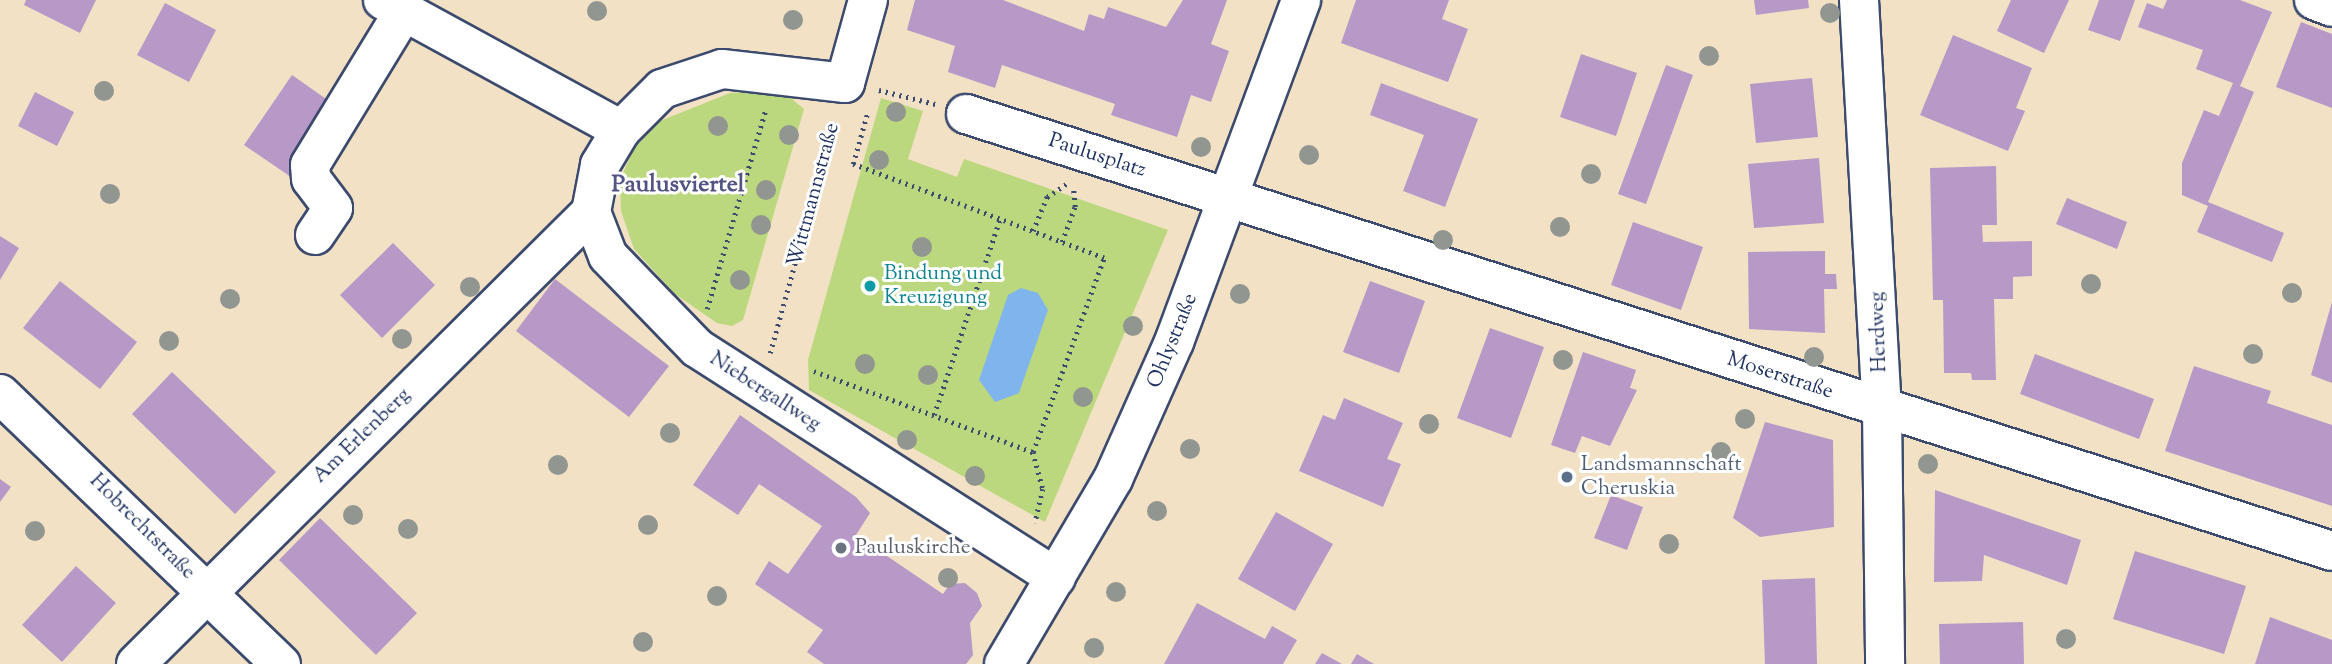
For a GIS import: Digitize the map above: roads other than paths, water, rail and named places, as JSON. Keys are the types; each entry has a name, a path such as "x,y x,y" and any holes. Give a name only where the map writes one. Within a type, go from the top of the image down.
{"street":[{"path":"591,212 600,165 621,130 662,89 722,69 777,71 859,86 868,0"},
{"name":"Ohlystraße","path":"1004,664 1113,480 1228,199 1301,0"},
{"name":"Herdweg","path":"1859,0 1882,409 1885,664"},
{"path":"2314,0 2332,7"},
{"path":"315,235 333,208 311,179 310,165 394,6 621,130"},
{"name":"Paulusplatz","path":"966,114 1228,199"},
{"name":"Moserstraße","path":"1228,199 2332,551"},
{"name":"Niebergallweg","path":"591,212 608,256 642,297 698,348 1056,578"},
{"name":"Am Erlenberg","path":"136,664 205,590 591,212"},
{"name":"Hobrechtstraße","path":"0,394 281,664"}],"water":[{"path":"1021,288 1038,293 1048,310 1019,393 995,402 979,380 1008,295"}],"place":[{"name":"Bindung und Kreuzigung","path":"870,286"},
{"name":"Landsmannschaft Cheruskia","path":"1567,477"},
{"name":"Pauluskirche","path":"841,548"}],"district":[{"name":"Paulusviertel","path":"678,186"}]}
